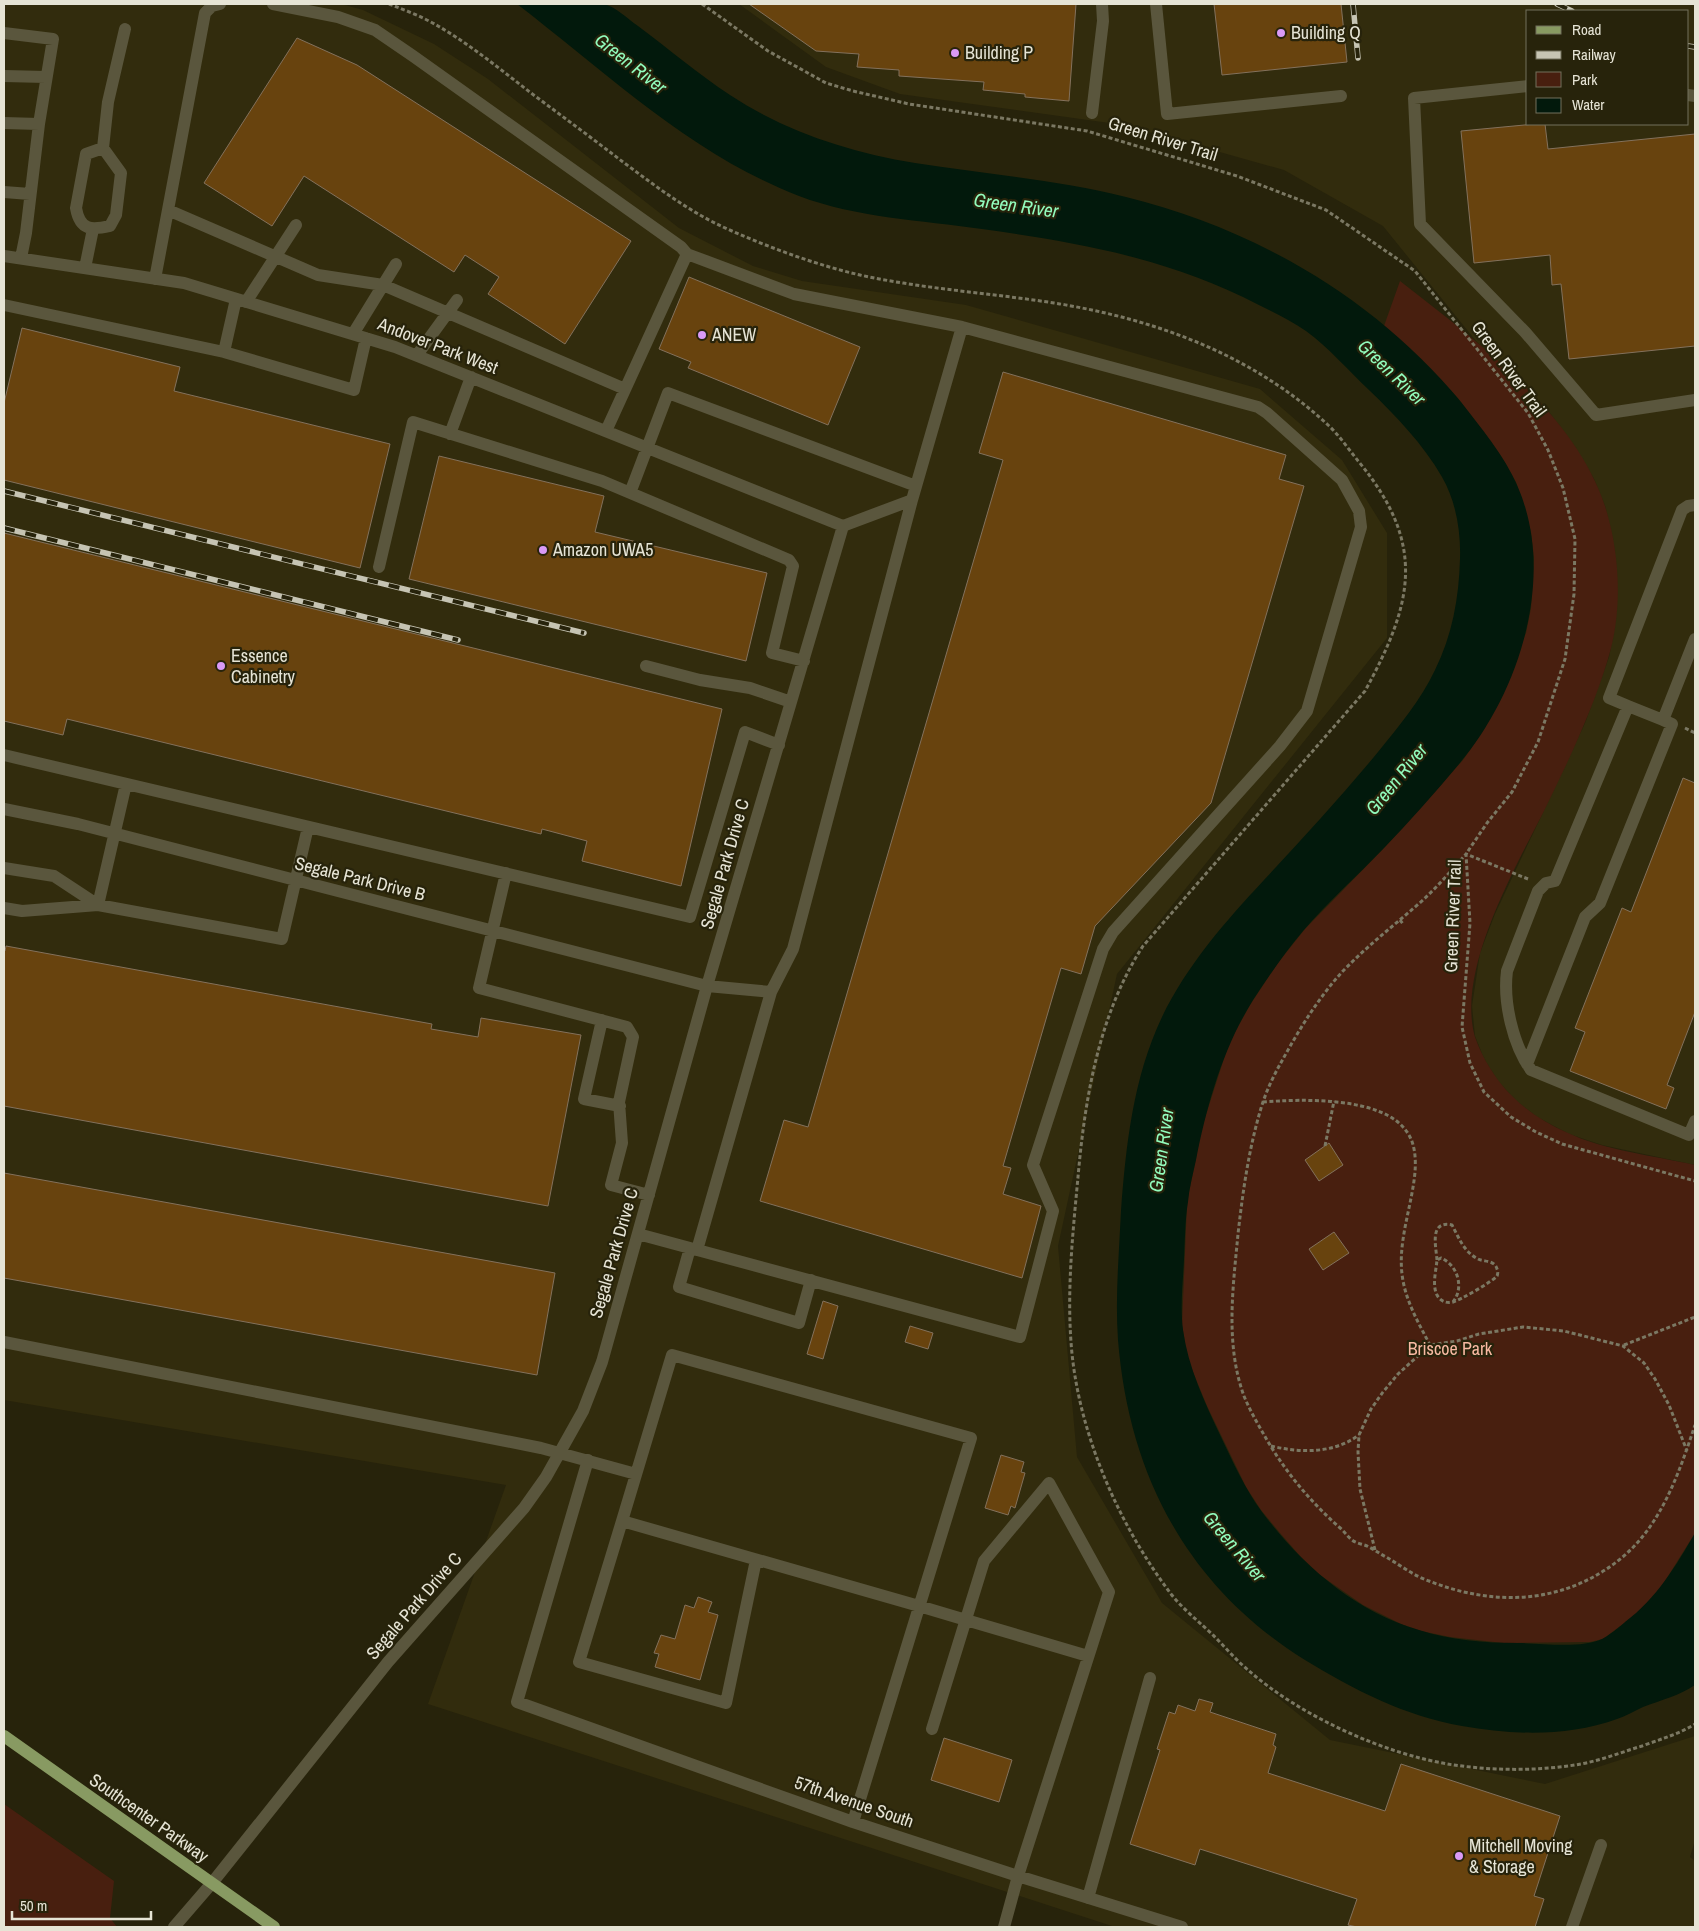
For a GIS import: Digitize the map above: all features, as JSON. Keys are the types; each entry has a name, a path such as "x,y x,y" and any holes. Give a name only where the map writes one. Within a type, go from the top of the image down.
{"main road":[{"name":"Southcenter Parkway","path":"4,1736 274,1927"}],"street":[{"path":"155,279 205,13 212,6 220,4"},
{"path":"273,4 338,17 375,30 688,254 794,294 962,327 1258,408 1267,413 1342,480 1359,511 1361,527 1308,711 1280,746 1113,932 1103,949 1034,1165 1053,1210 1020,1337 638,1234"},
{"path":"1092,113 1103,20 1102,4"},
{"path":"1156,4 1167,114 1340,96"},
{"path":"104,148 86,154 76,208 82,224 93,229 110,226 116,215 121,173 104,148 108,102 125,29"},
{"path":"4,33 53,38 21,258"},
{"path":"4,76 46,77"},
{"path":"1526,86 1414,98 1420,224 1525,332 1596,414 1695,400"},
{"path":"4,123 39,124"},
{"path":"4,192 30,194"},
{"path":"168,210 318,275 383,285 625,388"},
{"path":"224,352 241,301 275,257 296,225"},
{"path":"85,268 93,229"},
{"path":"606,431 688,254"},
{"name":"Andover Park West","path":"4,256 184,283 366,338 417,356 843,526"},
{"path":"353,334 396,264"},
{"path":"417,356 457,300"},
{"path":"4,305 224,352 354,390 366,338"},
{"path":"811,1280 799,1323 678,1288 694,1249 771,992 793,948 912,500 962,327"},
{"path":"450,434 470,377"},
{"path":"630,493 668,393 916,486"},
{"path":"379,567 412,422 602,481 789,560 793,566 772,653 804,661"},
{"path":"843,526 912,500"},
{"path":"1527,1064 1585,918 1600,903 1672,724 1608,698 1682,510 1688,506 1695,505"},
{"name":"Segale Park Drive C","path":"174,1927 212,1883 388,1662 524,1508 546,1477 583,1411 602,1362 707,986 843,526"},
{"path":"1663,720 1695,639"},
{"path":"646,666 700,680 750,688 792,702"},
{"path":"1628,706 1555,880 1544,885 1538,891 1507,971 1505,984 1514,1035 1531,1070 1690,1135 1695,1121"},
{"path":"4,755 690,917 745,732 779,745"},
{"path":"98,905 126,784"},
{"name":"Segale Park Drive B","path":"4,810 114,833 707,986 771,992"},
{"path":"4,908 22,911 98,905 282,939 308,827"},
{"path":"4,868 54,876 98,905"},
{"path":"506,873 494,931 479,988 627,1027 633,1037 620,1106 622,1143 612,1185 649,1195"},
{"path":"602,1020 584,1099 620,1106"},
{"path":"4,1342 560,1452 636,1474"},
{"path":"756,1560 726,1702 579,1662 672,1354 971,1438 853,1822"},
{"name":"57th Avenue South","path":"588,1460 517,1702 853,1822 1182,1927"},
{"path":"932,1729 984,1561 1049,1483 1109,1592 1018,1876 1005,1927"},
{"path":"622,1521 1088,1656"},
{"path":"1088,1898 1150,1678"},
{"path":"1572,1927 1601,1845"}],"path":[{"path":"389,4 437,26 477,52 677,202 730,230 800,257 858,274 912,284 1053,303 1101,312 1173,332 1214,349 1256,370 1294,397 1330,426 1375,481 1390,508 1403,541 1406,562 1406,583 1402,609 1381,663 1365,692 1144,946 1128,971 1114,1003 1088,1096 1073,1229 1070,1283 1071,1343 1077,1384 1086,1424 1102,1471 1123,1518 1146,1557 1173,1596 1249,1671 1288,1700 1340,1728 1376,1744 1427,1761 1483,1769 1517,1769 1581,1764 1613,1756 1682,1732 1695,1724"},
{"name":"Green River Trail","path":"702,4 768,51 826,83 909,104 1087,131 1237,176 1326,210 1415,271 1528,413 1548,450 1563,488 1575,539 1574,594 1565,659 1538,742 1512,792 1466,854 1470,923 1462,1027 1470,1063 1484,1092 1511,1117 1536,1132 1562,1144 1695,1182"},
{"path":"1544,885 1466,854 1426,898 1357,958 1327,991 1306,1020 1262,1102 1252,1140 1242,1201 1234,1275 1232,1333 1235,1364 1244,1397 1282,1465 1319,1509 1350,1538 1427,1581 1464,1592 1510,1597 1529,1597 1556,1593 1581,1584 1622,1558 1645,1533 1661,1509 1674,1485 1695,1425"},
{"path":"1400,920 1403,924"},
{"path":"1262,1102 1301,1099 1334,1101 1378,1111 1403,1126 1412,1140 1415,1153 1415,1172 1403,1240 1402,1274 1405,1293 1430,1344"},
{"path":"1325,1146 1334,1101"},
{"path":"1446,1224 1452,1226 1467,1251 1479,1260 1493,1263 1497,1266 1498,1272 1496,1276 1475,1291 1452,1303 1444,1302 1437,1297 1435,1289 1437,1260 1436,1232 1439,1226 1446,1224"},
{"path":"1437,1260 1444,1259 1456,1274 1460,1286 1458,1296 1452,1303"},
{"path":"1623,1346 1695,1317"},
{"path":"1375,1551 1374,1540 1364,1510 1360,1489 1359,1435 1371,1410 1383,1392 1398,1374 1430,1344 1450,1342 1479,1334 1523,1326 1564,1331 1623,1346 1644,1363 1655,1379 1669,1405 1687,1451"},
{"path":"1270,1445 1300,1451 1313,1451 1349,1442 1359,1435"}],"shaded area":[{"path":"4,4 341,4 363,10 434,44 488,79 679,228 753,266 802,281 966,305 1260,389 1342,460 1387,533 1387,638 1117,974 1058,1246 1077,1457 1162,1603 1330,1740 1545,1784 1695,1736 1695,1840 1690,1857 1695,1861 1695,1927 1115,1927 428,1704 506,1485 4,1400"},
{"path":"739,4 1695,4 1695,1165 1602,1145 1569,1134 1537,1117 1515,1100 1498,1081 1484,1059 1475,1036 1472,1006 1480,953 1495,914 1585,723 1609,657 1614,631 1617,581 1611,531 1605,506 1594,479 1575,447 1549,412 1476,341 1383,226 1284,170 1124,125 900,94 826,67"}],"green space":[{"name":"Briscoe Park","path":"1400,281 1489,353 1519,380 1546,409 1570,439 1590,472 1605,506 1614,543 1618,602 1613,641 1608,659 1595,698 1579,736 1491,921 1474,982 1471,1011 1475,1037 1488,1065 1505,1089 1534,1114 1568,1133 1597,1144 1695,1165 1695,1533 1660,1589 1638,1613 1603,1639 1590,1642 1503,1643 1450,1637 1421,1631 1401,1624 1363,1605 1320,1575 1280,1533 1261,1510 1246,1487 1207,1406 1188,1360 1182,1325 1187,1203 1202,1127 1229,1043 1250,1005 1277,964 1305,929 1385,847 1463,760 1485,728 1526,633 1531,608 1534,558 1531,532 1516,482 1501,456 1457,397 1384,326"},
{"path":"4,1804 114,1881 110,1918 117,1927 4,1927"}],"water":[{"name":"Green River","path":"596,3 608,5 730,95 773,120 819,139 866,153 915,163 1100,191 1174,211 1221,228 1267,249 1310,273 1352,300 1391,331 1428,365 1461,402 1492,442 1506,463 1517,485 1528,520 1533,556 1532,594 1526,631 1515,668 1499,703 1481,735 1459,764 1431,797 1303,931 1271,973 1242,1018 1217,1077 1200,1139 1190,1186 1182,1294 1185,1344 1203,1398 1240,1475 1262,1512 1294,1550 1331,1584 1351,1598 1395,1622 1455,1639 1480,1642 1561,1645 1593,1642 1611,1634 1646,1603 1673,1570 1695,1533 1695,1685 1676,1695 1598,1725 1540,1733 1481,1729 1441,1722 1400,1709 1342,1682 1305,1660 1264,1631 1228,1598 1197,1563 1172,1524 1151,1482 1135,1437 1124,1390 1118,1340 1117,1308 1125,1161 1132,1112 1152,1040 1172,998 1208,945 1235,912 1350,785 1402,723 1435,670 1446,644 1454,616 1460,549 1454,506 1447,486 1435,465 1389,410 1331,352 1306,331 1243,297 1179,271 1082,245 1016,234 866,214 799,196 760,179 686,135 517,4"}],"building":[{"name":"Building P","path":"749,4 1076,4 1069,101 1025,97 1025,94 983,90 984,82 899,76 899,70 857,67 859,54 816,51"},
{"name":"Building Q","path":"1214,4 1341,4 1347,62 1222,75"},
{"path":"297,38 357,65 631,241 565,344 488,294 499,277 465,255 454,272 304,176 272,226 204,183"},
{"path":"1526,125 1545,125 1548,149 1695,134 1695,346 1569,359 1561,284 1552,285 1550,255 1474,263 1461,131"},
{"path":"689,277 860,347 828,425 688,368 691,362 659,349"},
{"path":"22,328 180,367 174,391 390,444 360,568 4,480 4,403"},
{"path":"1003,372 1286,455 1279,479 1304,486 1211,803 1095,926 1081,974 1061,968 1003,1166 1011,1168 1003,1194 1041,1206 1022,1278 760,1201 784,1120 808,1127 1003,460 979,453"},
{"name":"Amazon UWA5","path":"439,456 604,496 595,532 767,573 746,661 409,579"},
{"path":"4,533 722,709 681,886 582,861 587,841 542,829 541,834 67,719 63,735 4,721"},
{"path":"1683,778 1695,783 1695,1012 1667,1085 1674,1088 1666,1109 1570,1071 1585,1032 1575,1028 1622,908 1631,912"},
{"path":"6,946 432,1024 431,1029 478,1037 481,1018 581,1035 548,1206 4,1106 4,951"},
{"path":"1329,1143 1343,1165 1319,1181 1305,1160"},
{"path":"4,1173 555,1273 537,1375 4,1278"},
{"path":"1334,1232 1349,1253 1323,1270 1309,1249"},
{"path":"823,1301 838,1306 823,1359 807,1354"},
{"path":"910,1326 933,1333 928,1349 905,1342"},
{"path":"1001,1455 1024,1462 1021,1472 1025,1473 1015,1508 1011,1506 1008,1515 985,1508"},
{"path":"698,1597 712,1602 708,1612 718,1615 700,1680 655,1667 659,1654 654,1653 661,1635 675,1639 685,1605 694,1608"},
{"path":"1199,1699 1213,1703 1210,1712 1276,1734 1273,1745 1276,1747 1268,1773 1385,1811 1401,1764 1560,1816 1534,1896 1544,1899 1535,1927 1357,1927 1348,1925 1357,1899 1200,1849 1195,1865 1130,1844 1160,1750 1157,1749 1169,1712 1175,1714 1178,1705 1195,1711"},
{"path":"944,1738 1012,1760 999,1802 931,1780"}],"railway":[{"path":"1353,4 1358,58"},
{"path":"1557,4 1570,10"},
{"path":"1689,46 1695,47"},
{"path":"4,491 584,633"},
{"path":"4,528 458,640"}],"place":[{"name":"Building Q","path":"1281,33"},
{"name":"Building P","path":"955,53"},
{"name":"ANEW","path":"702,335"},
{"name":"Amazon UWA5","path":"543,550"},
{"name":"Essence Cabinetry","path":"221,666"},
{"name":"Mitchell Moving & Storage","path":"1459,1856"}]}
